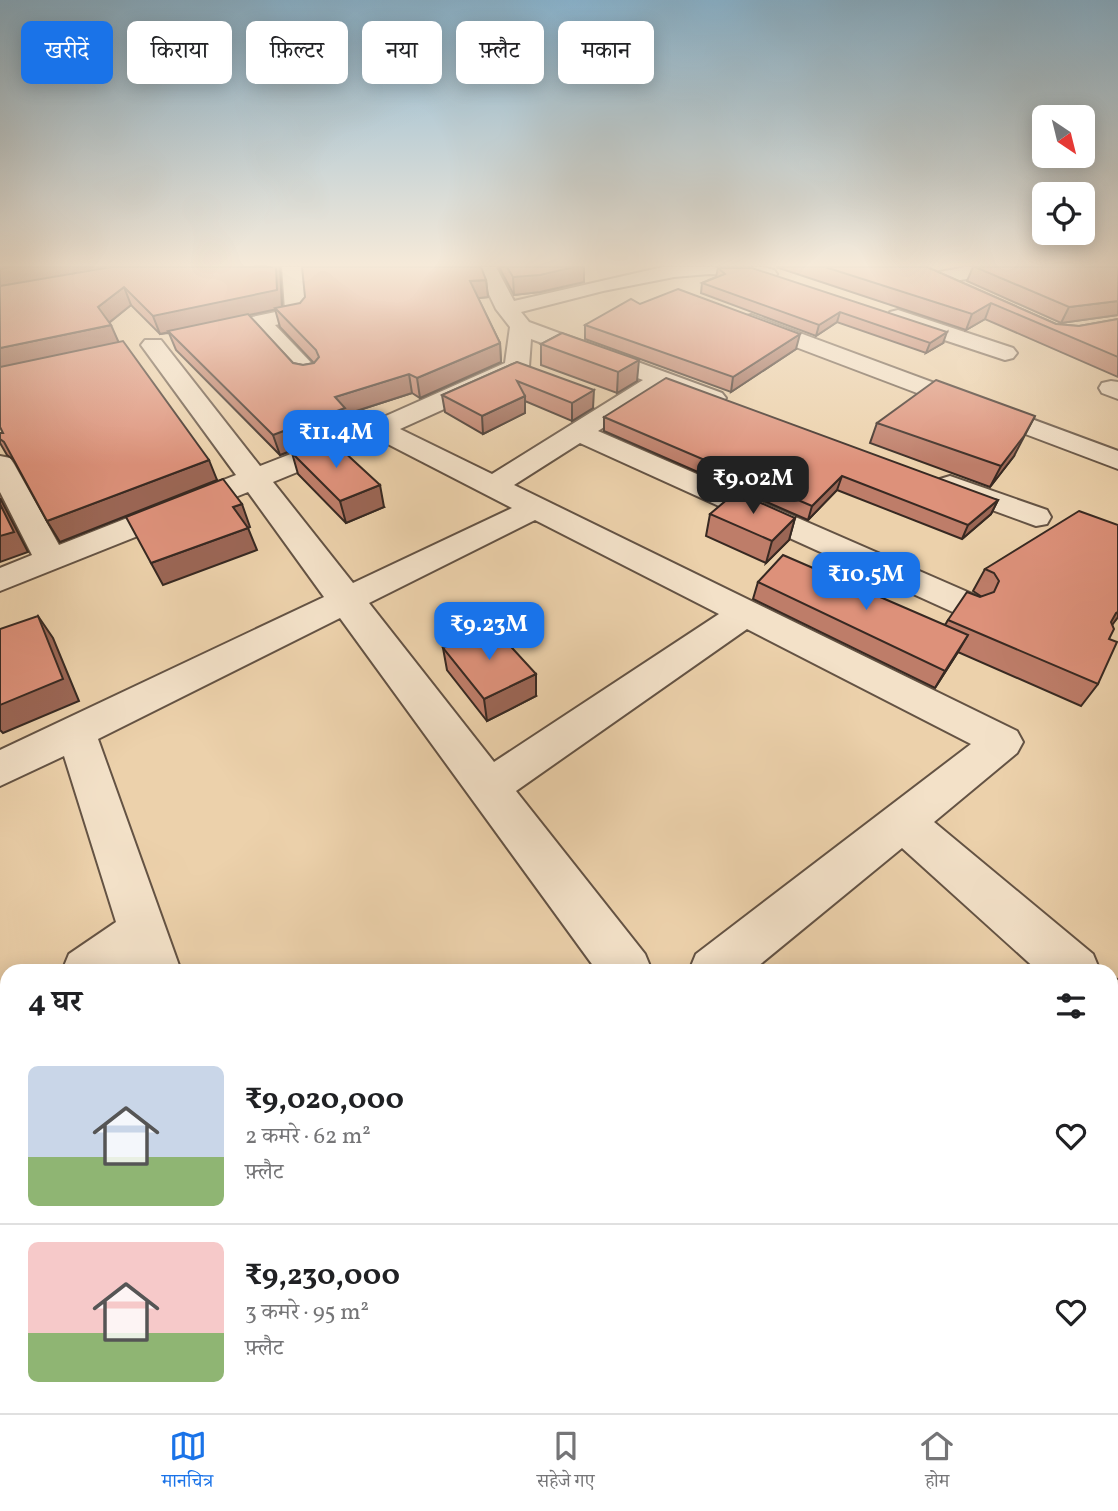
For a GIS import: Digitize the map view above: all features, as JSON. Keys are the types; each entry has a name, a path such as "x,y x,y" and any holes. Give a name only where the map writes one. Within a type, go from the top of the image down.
{"street":[{"path":"128,351 209,333"},
{"path":"269,333 309,375"},
{"path":"0,580 379,429 530,372 518,333"},
{"path":"550,333 740,408"},
{"path":"781,333 1118,461"},
{"path":"945,333 1005,353"},
{"path":"153,345 622,964"},
{"path":"493,486 662,379"},
{"path":"594,396 619,406"},
{"path":"379,429 1003,742 723,964"},
{"path":"578,432 967,605"},
{"path":"0,464 51,560"},
{"path":"920,474 1036,517"},
{"path":"0,769 536,508"},
{"path":"488,788 746,613"},
{"path":"76,732 149,952 110,964"},
{"path":"902,821 1067,964"}],"building":[{"path":"0,333 73,333 0,348"},
{"path":"170,333 265,333 293,363 303,365 314,363 319,357 316,350 299,333 495,333 500,343 417,378 409,374 335,397 345,408 273,435"},
{"path":"562,333 639,360 618,372 541,344"},
{"path":"608,333 800,334 733,377"},
{"path":"901,333 946,333 930,343"},
{"path":"1061,333 1118,333 1118,357"},
{"path":"123,341 209,460 47,521 0,439 0,433 3,433 0,427 0,367"},
{"path":"517,362 594,390 572,403 517,381 525,396 482,416 442,395"},
{"path":"666,378 998,500 968,525 842,476 812,506 604,417"},
{"path":"936,380 1035,416 1024,436 1001,466 877,423"},
{"path":"329,438 380,485 340,501 292,453"},
{"path":"223,479 242,504 233,507 248,528 151,563 126,517"},
{"path":"736,492 795,518 772,541 710,514"},
{"path":"0,504 14,532 0,536"},
{"path":"1079,511 1118,525 1118,612 1111,622 1114,629 1109,639 1117,642 1098,684 948,620 967,592 980,597 994,592 999,581 994,573 985,569"},
{"path":"783,555 968,635 945,671 758,582"},
{"path":"38,616 63,679 0,705 0,629"},
{"path":"492,626 536,674 484,699 443,648"}]}
